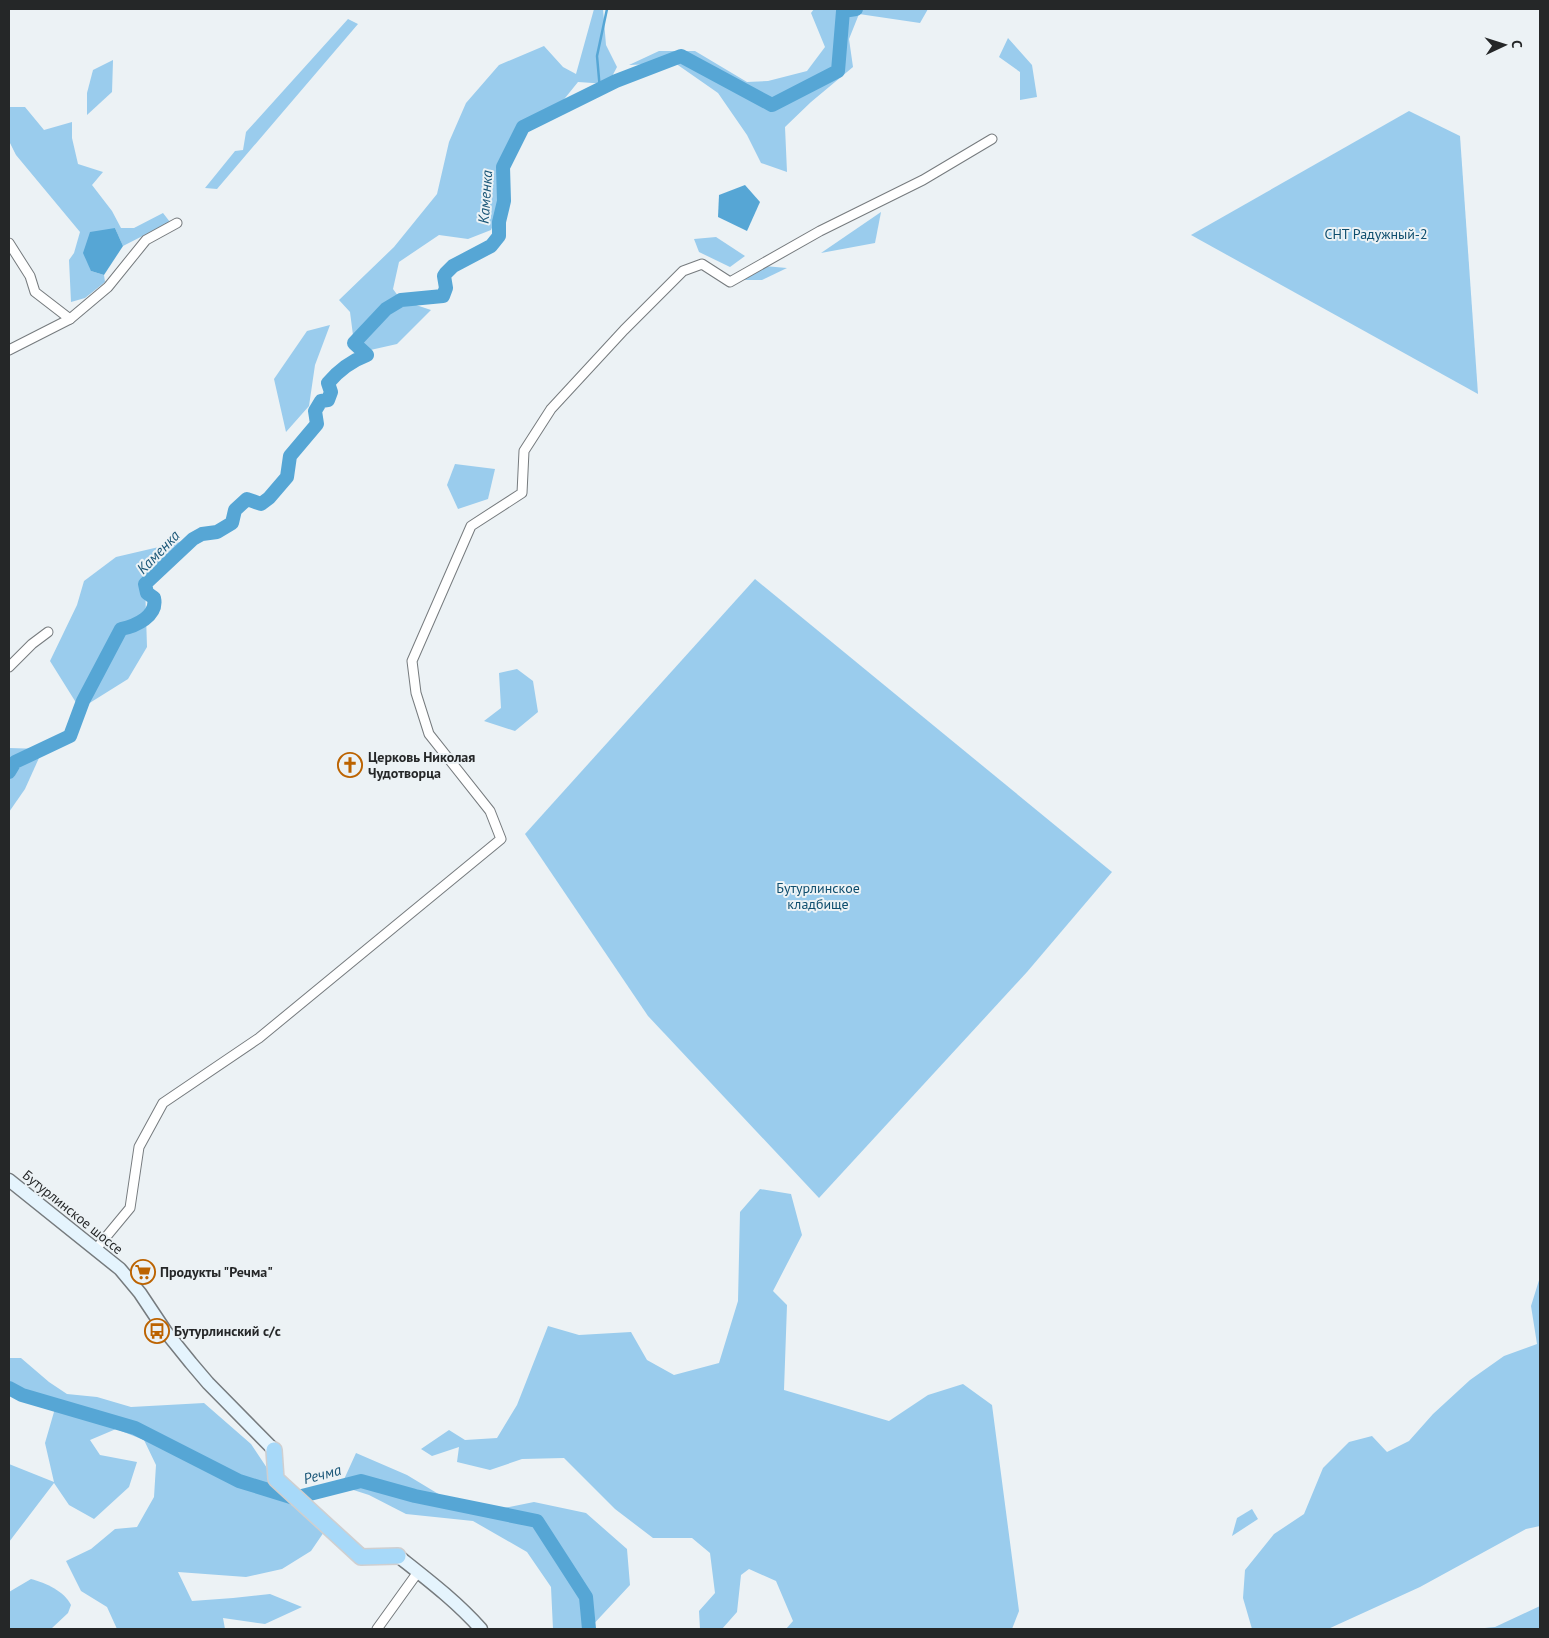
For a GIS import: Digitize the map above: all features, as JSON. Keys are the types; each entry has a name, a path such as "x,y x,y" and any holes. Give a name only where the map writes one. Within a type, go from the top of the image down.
{"highway":[{"path":"274,1450 276,1479 361,1557 398,1556"}],"main road":[{"name":"Бутурлинское шоссе","path":"9,1180 114,1264 131,1282 177,1347 208,1383 274,1450"},
{"path":"398,1556 444,1592 481,1629"}],"street":[{"path":"96,1249 130,1208 139,1147 163,1104 259,1038 501,839 490,811 429,734 416,693 412,661 471,526 522,493 524,451 551,409 624,330 683,271 702,264 730,282 820,231 923,180 992,139"},
{"path":"9,350 70,318 108,287 146,240 177,223"},
{"path":"9,243 30,276 35,292 70,318"},
{"path":"9,667 32,644 48,632"},
{"path":"377,1629 418,1572"}],"green space":[{"path":"594,9 603,9 606,45 617,67 608,84 578,82 557,108 523,127 503,167 504,201 491,230 468,239 439,235 399,262 393,289 401,300 431,310 397,344 366,351 354,343 350,312 339,300 394,247 437,194 449,142 466,103 499,65 544,46 563,67 576,74"},
{"path":"814,9 928,9 920,23 859,14 849,39 853,67 811,102 785,127 787,172 761,163 747,135 718,93 675,63 629,65 659,51 695,51 747,82 768,81 807,71 825,47 811,13"},
{"path":"348,19 358,24 217,189 205,188 235,151 243,150 246,132"},
{"path":"1008,38 1032,65 1037,97 1020,100 1020,72 999,57"},
{"path":"113,60 112,92 87,115 87,93 93,70"},
{"path":"9,107 25,107 44,130 72,122 72,138 78,164 103,172 92,185 112,211 121,228 134,228 163,213 170,222 123,246 115,228 91,271 104,275 105,282 85,298 71,302 69,260 74,253 80,232 16,155 9,141"},
{"name":"СНТ Радужный-2","path":"1409,111 1460,136 1478,394 1191,235"},
{"path":"881,212 875,243 821,253"},
{"path":"716,237 745,256 730,267 699,252 694,239"},
{"path":"764,266 787,268 762,280 737,280"},
{"path":"330,325 315,365 309,406 286,432 274,379 307,331"},
{"path":"455,464 495,469 488,499 458,509 447,485"},
{"path":"193,539 145,584 147,647 128,679 80,709 50,661 77,605 84,581 116,557"},
{"name":"Бутурлинское кладбище","path":"755,579 1112,872 1027,972 819,1198 648,1016 525,834"},
{"path":"517,669 533,681 538,712 515,731 484,721 501,708 499,673"},
{"path":"9,748 43,749 25,789 9,812"},
{"path":"760,1189 791,1194 802,1235 773,1291 787,1305 784,1390 889,1421 928,1395 963,1384 992,1405 1019,1611 1012,1629 786,1629 793,1621 776,1581 749,1569 741,1575 737,1612 722,1629 700,1629 699,1611 715,1593 710,1553 692,1538 653,1538 615,1509 564,1458 522,1459 490,1470 457,1462 459,1447 432,1456 421,1449 449,1430 465,1440 497,1438 517,1405 548,1326 579,1335 631,1332 647,1360 674,1375 719,1363 738,1301 740,1212"},
{"path":"1540,1277 1540,1526 1526,1529 1420,1587 1328,1629 1252,1629 1243,1598 1245,1570 1274,1534 1304,1514 1323,1468 1349,1442 1372,1436 1387,1452 1409,1441 1433,1414 1470,1380 1504,1356 1537,1344 1531,1306"},
{"path":"9,1358 21,1358 49,1382 67,1394 97,1397 131,1407 204,1403 251,1444 275,1480 326,1529 311,1551 282,1569 246,1577 178,1572 192,1601 270,1594 302,1607 265,1624 223,1618 225,1629 117,1629 107,1607 81,1591 66,1561 91,1549 115,1529 137,1527 154,1497 156,1465 144,1440 116,1429 90,1440 100,1455 137,1462 129,1487 94,1519 69,1505 54,1483 9,1542 9,1464 54,1482 45,1443 56,1405 22,1395 9,1388"},
{"path":"356,1453 407,1475 455,1504 489,1511 534,1502 586,1513 627,1549 630,1585 589,1629 553,1629 551,1587 527,1552 473,1521 406,1514 369,1495 341,1486"},
{"path":"1252,1509 1258,1519 1232,1536 1237,1518"},
{"path":"31,1579 48,1585 64,1596 71,1605 68,1613 51,1629 9,1629 9,1592"},
{"path":"1540,1606 1540,1629 1475,1629 1495,1627"}],"shaded area":[{"path":"745,185 760,202 747,231 718,217 719,195"},
{"path":"115,228 123,246 104,275 91,271 83,253 90,232"}],"waterway":[{"path":"600,90 597,56 607,9"},
{"name":"Каменка","path":"9,772 15,762 70,736 83,701 121,629 139,623 153,610 154,598 147,593 145,584 193,539 202,534 217,532 232,523 235,510 247,499 261,504 269,498 287,477 290,456 317,424 315,411 321,401 328,400 331,392 328,383 346,366 367,355 354,343 386,309 401,300 443,296 446,288 444,276 446,273 453,266 491,246 499,236 499,222 504,201 503,167 523,127 616,81 681,56 772,105 838,71 843,11 856,9"},
{"name":"Речма","path":"9,1388 22,1395 135,1428 239,1481 294,1498 361,1481 415,1496 537,1521 586,1597 589,1629"}],"place":[{"name":"Церковь Николая Чудотворца","path":"350,765"},
{"name":"Продукты \"Речма\"","path":"143,1272"},
{"name":"Бутурлинский с/с","path":"157,1331"}]}
